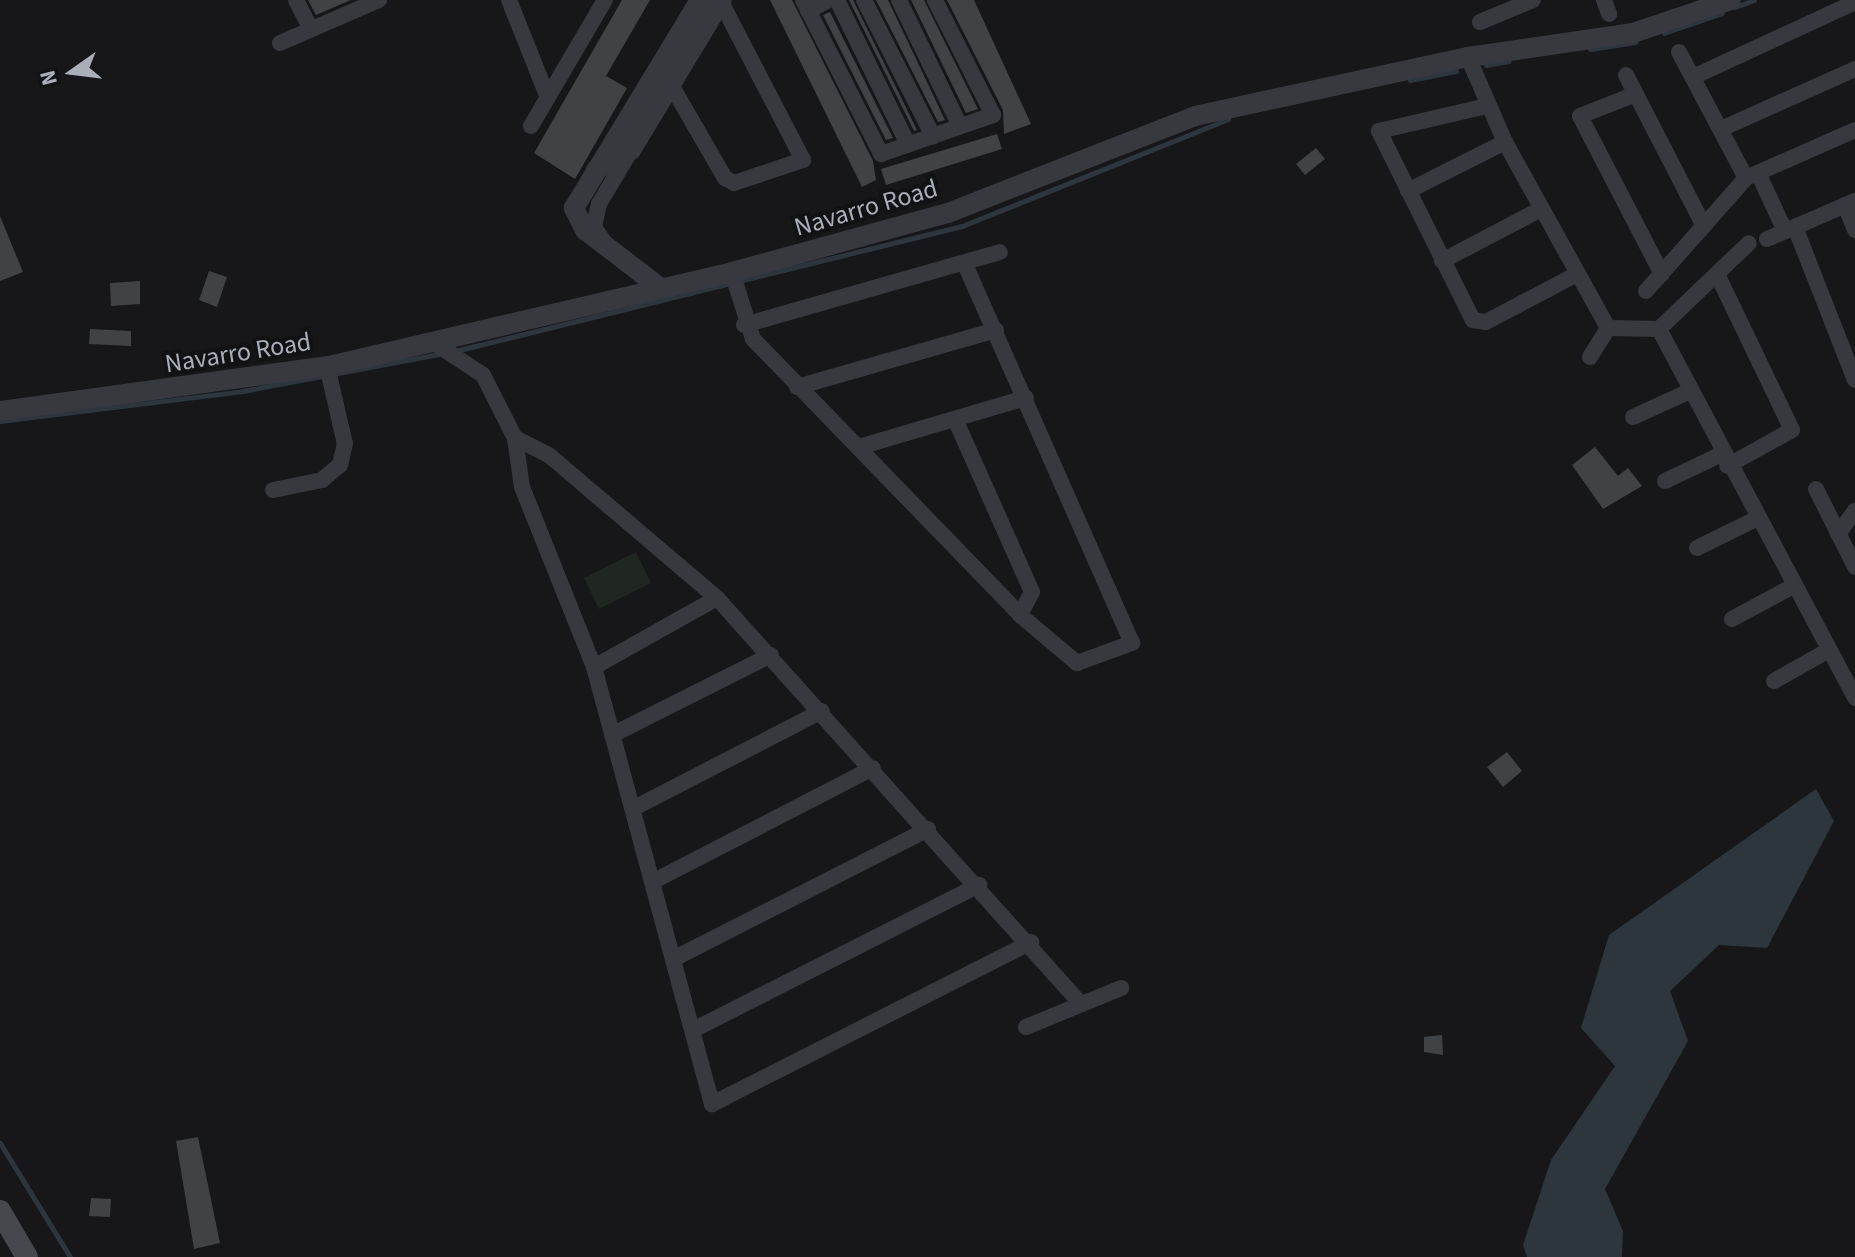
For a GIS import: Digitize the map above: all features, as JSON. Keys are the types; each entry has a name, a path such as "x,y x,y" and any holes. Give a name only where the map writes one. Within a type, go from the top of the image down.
{"main road":[{"path":"0,1211 27,1257"}],"street":[{"path":"296,0 311,29"},
{"path":"280,43 378,0"},
{"path":"509,0 548,98"},
{"path":"531,126 605,0"},
{"path":"609,249 594,227 700,0"},
{"path":"829,0 805,5 881,154 993,115 935,0"},
{"path":"837,0 908,144"},
{"path":"864,0 933,136"},
{"path":"899,0 960,126"},
{"path":"1480,22 1533,0"},
{"name":"Navarro Road","path":"0,411 329,375 444,349 658,286 734,280 948,213 1195,116 1468,57 1633,33 1731,0"},
{"path":"658,286 585,230 574,208 594,171 722,1 803,160 734,183 725,178 666,77"},
{"path":"1693,77 1855,2"},
{"path":"1679,52 1721,129 1790,229 1855,380"},
{"path":"1468,57 1505,142 1608,328"},
{"path":"1721,129 1855,69"},
{"path":"1626,75 1704,226"},
{"path":"1636,94 1580,116 1662,274"},
{"path":"1487,106 1380,130 1442,261 1480,325 1577,274"},
{"path":"1646,291 1752,176 1855,130"},
{"path":"1408,191 1505,142"},
{"path":"594,171 631,150"},
{"path":"1767,239 1850,203 1855,230"},
{"path":"1442,261 1541,209"},
{"path":"1608,328 1659,329 1749,243"},
{"path":"744,325 966,267 1000,252"},
{"path":"734,280 744,325 797,387 1020,615 1071,662 1132,643 966,267"},
{"path":"1665,481 1724,460 1792,430 1717,274"},
{"path":"1590,357 1608,328"},
{"path":"1659,329 1724,460 1855,698"},
{"path":"797,387 996,330"},
{"path":"444,349 483,375 515,438 522,487 594,667 636,807 712,1104 1031,942"},
{"path":"273,490 322,480 340,465 345,444 329,375"},
{"path":"1633,417 1690,391"},
{"path":"859,447 1026,398"},
{"path":"955,419 1032,592 1020,615"},
{"path":"515,438 550,456 717,598 1031,942 1081,1004"},
{"path":"1816,489 1855,567"},
{"path":"1838,534 1855,511"},
{"path":"1697,548 1756,519"},
{"path":"1732,619 1793,586"},
{"path":"594,667 717,598"},
{"path":"1774,681 1829,650"},
{"path":"612,735 771,655"},
{"path":"636,807 822,711"},
{"path":"654,881 873,768"},
{"path":"675,958 928,829"},
{"path":"693,1030 979,885"},
{"path":"1026,1027 1121,988"}],"shaded area":[{"path":"636,552 651,583 599,609 584,578"},
{"path":"1816,789 1834,821 1767,948 1719,945 1670,991 1688,1041 1605,1189 1623,1231 1622,1257 1527,1257 1523,1245 1551,1160 1615,1066 1581,1028 1609,935"}],"building":[{"path":"308,0 351,0 316,15"},
{"path":"622,0 650,0 606,76 627,88 575,179 534,153"},
{"path":"770,0 792,0 873,161 876,180 862,187"},
{"path":"849,0 853,0 917,130 914,131"},
{"path":"876,0 888,0 945,120 938,122"},
{"path":"911,0 924,0 978,109 966,113"},
{"path":"947,0 974,0 1031,124 1004,134 1003,110"},
{"path":"830,12 893,138 886,140 823,15"},
{"path":"997,134 1002,149 886,185 881,169"},
{"path":"1316,148 1325,159 1305,175 1296,164"},
{"path":"0,216 23,272 0,281"},
{"path":"209,271 227,277 217,307 199,300"},
{"path":"140,281 140,304 111,306 110,283"},
{"path":"90,329 131,331 131,346 89,344"},
{"path":"1595,447 1618,476 1628,468 1642,486 1603,509 1572,465"},
{"path":"1507,752 1522,771 1503,787 1487,767"},
{"path":"1442,1035 1443,1055 1424,1052 1424,1037"},
{"path":"198,1137 220,1243 194,1249 176,1141"},
{"path":"91,1198 111,1199 110,1217 89,1216"}],"waterway":[{"path":"1735,7 1754,0"},
{"path":"1664,33 1722,13"},
{"path":"1590,49 1635,42"},
{"path":"1486,65 1509,61"},
{"path":"1410,80 1456,71"},
{"path":"455,351 962,226 1228,119"},
{"path":"0,421 243,391 445,353"},
{"path":"0,1143 70,1257"}]}
